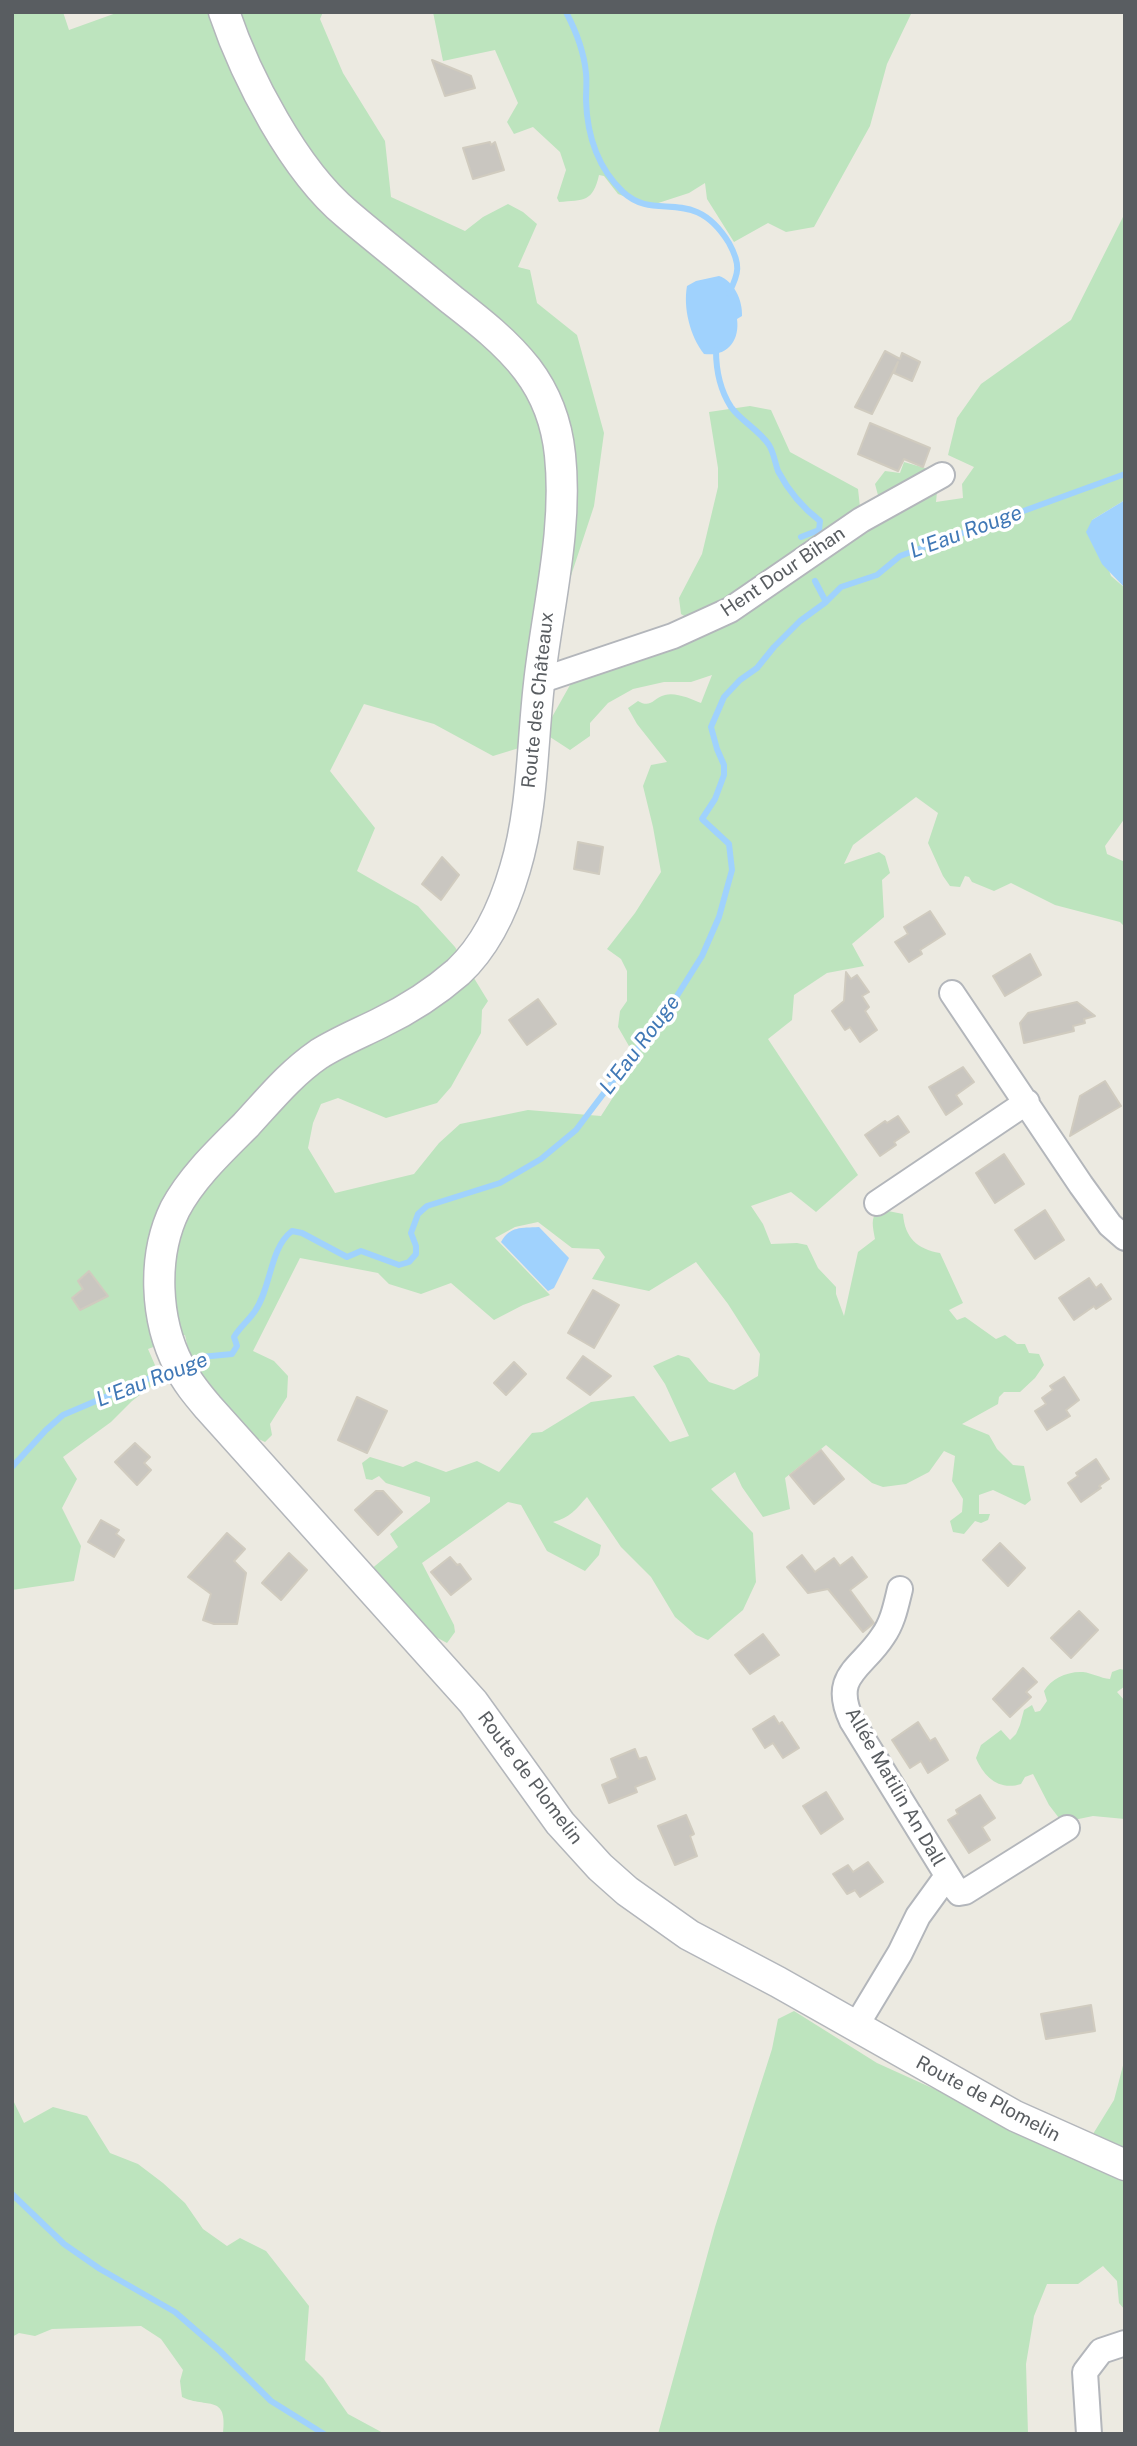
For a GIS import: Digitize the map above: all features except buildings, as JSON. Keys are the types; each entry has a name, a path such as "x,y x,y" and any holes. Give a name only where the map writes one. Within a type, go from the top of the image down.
{"street":[{"name":"Route des Châteaux","path":"178,1363 163,1320 160,1276 169,1224 188,1189 295,1072 334,1045 385,1021 429,994 466,964 490,930 510,886 522,839 560,524 562,482 556,429 547,403 529,372 508,347 343,211 314,180 290,147 245,64 225,12"},
{"name":"Hent Dour Bihan","path":"539,681 673,636 730,610 861,520 942,475"},
{"path":"952,993 1081,1185 1110,1225 1125,1238"},
{"path":"877,1203 1027,1102"},
{"name":"Route de Plomelin","path":"178,1363 194,1390 227,1430 473,1702 560,1823 600,1867 646,1906 689,1935 1015,2116 1125,2165"},
{"name":"Allée Matilin An Dall","path":"900,1589 884,1635 850,1673 844,1702 852,1721 947,1876 959,1893 965,1892 1067,1828"},
{"name":"Allée Matilin An Dall","path":"856,2026 900,1953 918,1916 947,1876"},
{"path":"1088,2434 1085,2372 1101,2351 1125,2343"}],"green space":[{"path":"12,12 63,12 69,30 119,12 323,12 320,19 343,73 385,141 391,197 465,231 483,217 508,204 537,224 518,267 530,270 537,303 577,335 604,433 594,506 558,615 526,695 519,748 493,756 434,724 364,704 330,771 375,828 357,871 418,906 455,947 488,1001 482,1010 481,1033 451,1087 437,1103 386,1118 338,1098 321,1104 313,1123 308,1148 335,1193 414,1174 439,1143 460,1124 528,1110 601,1116 637,1060 618,1027 620,1011 627,1001 627,971 621,959 607,949 635,913 661,872 643,786 651,765 667,762 628,708 638,701 646,704 669,694 701,703 712,675 691,682 664,682 633,689 608,703 590,723 590,736 570,750 550,737 547,726 570,685 694,622 681,614 679,598 702,554 718,487 718,468 709,412 750,406 771,410 790,452 858,489 860,507 879,499 875,484 885,471 900,473 904,462 939,472 936,502 963,498 962,484 974,467 948,455 957,418 981,384 1071,320 1125,213 1125,500 1092,520 1111,576 1125,588 1125,818 1105,846 1107,854 1125,862 1125,927 1120,922 1055,905 1011,883 994,891 972,882 965,876 960,887 950,886 928,843 938,813 916,797 853,845 844,864 879,852 885,856 890,873 882,880 884,917 852,944 864,966 827,973 794,995 792,1020 768,1039 858,1175 816,1212 791,1192 751,1206 763,1224 771,1244 807,1245 818,1268 836,1287 844,1316 858,1252 875,1239 875,1213 878,1209 903,1214 906,1230 914,1241 925,1249 940,1253 963,1303 949,1310 957,1320 965,1317 996,1339 1005,1335 1017,1344 1025,1344 1029,1353 1039,1354 1044,1365 1020,1392 1004,1392 999,1397 998,1404 962,1424 989,1435 997,1449 1013,1465 1024,1466 1031,1500 1025,1505 993,1490 979,1495 979,1514 990,1514 988,1520 981,1523 975,1521 964,1534 953,1532 950,1521 962,1512 963,1499 952,1481 955,1456 944,1451 929,1472 906,1484 883,1487 872,1483 826,1445 785,1478 790,1509 763,1517 735,1472 711,1489 753,1533 756,1582 743,1610 708,1640 696,1635 675,1617 651,1577 621,1547 587,1497 568,1515 553,1522 601,1545 599,1555 585,1571 547,1551 521,1505 508,1502 422,1563 454,1625 455,1632 447,1643 434,1636 370,1570 398,1547 390,1534 430,1502 430,1497 386,1483 379,1476 372,1480 366,1479 362,1463 370,1457 403,1467 416,1461 446,1472 477,1461 499,1472 532,1433 542,1432 591,1402 634,1396 670,1442 689,1436 665,1384 653,1366 678,1355 689,1358 709,1382 734,1390 758,1376 760,1354 728,1304 696,1262 649,1291 592,1279 605,1257 599,1249 572,1248 538,1222 515,1227 495,1238 550,1295 494,1320 451,1283 421,1294 389,1284 378,1273 300,1258 253,1351 274,1361 288,1376 287,1397 270,1424 272,1435 265,1442 245,1433 192,1367 185,1335 148,1349 161,1379 132,1401 111,1422 63,1457 77,1479 62,1508 81,1546 74,1581 12,1590"},
{"path":"433,12 911,14 887,64 870,126 814,227 786,232 768,223 734,242 707,199 705,183 689,193 649,206 618,194 604,176 599,175 594,190 586,198 559,202 557,198 566,170 560,152 533,127 514,134 507,122 518,103 495,50 443,61"},
{"path":"1125,1670 1125,1686 1117,1692 1125,1701 1125,1819 1093,1816 1069,1821 1059,1818 1033,1774 1025,1777 1021,1784 1006,1786 993,1781 983,1771 976,1758 981,1745 1001,1730 1010,1740 1016,1734 1024,1710 1032,1705 1035,1712 1040,1711 1047,1701 1044,1691 1055,1679 1077,1672 1110,1679 1112,1672"},
{"path":"794,2011 877,2063 1080,2155 1114,2100 1125,2058 1125,2310 1119,2303 1117,2281 1103,2266 1078,2284 1047,2284 1034,2316 1026,2364 1028,2434 658,2434 715,2227 772,2049 778,2019"},
{"path":"12,2098 24,2123 53,2107 87,2116 110,2153 138,2164 163,2183 185,2203 203,2229 227,2246 240,2238 266,2251 309,2306 305,2360 323,2378 348,2414 385,2434 223,2434 224,2421 219,2407 182,2397 180,2381 183,2370 161,2339 141,2326 52,2329 35,2336 19,2333 12,2337"}],"water":[{"path":"719,276 729,282 736,292 742,316 737,319 736,334 730,346 719,353 704,354 689,321 687,286"},
{"path":"1125,500 1125,588 1102,564 1086,532 1092,520"},
{"path":"539,1227 569,1258 554,1288 548,1291 501,1242 512,1230"}],"waterway":[{"path":"566,12 583,57 589,126 601,162 614,183 636,201 648,205 688,209 715,225 729,243 737,263 737,274 729,293"},
{"path":"716,350 719,379 731,407 765,440 786,485 820,521 819,530 801,537"},
{"name":"L'Eau Rouge","path":"188,1362 201,1357 232,1354 237,1346 234,1337 261,1301 279,1248 292,1231 302,1233 347,1257 361,1251 399,1265 409,1262 416,1254 411,1233 418,1214 427,1206 500,1183 541,1159 576,1130 675,999 702,956 719,917 732,870 729,844 702,819 715,799 724,775 724,765 711,727 724,697 740,680 757,668 800,621 841,587 877,575 900,556 1125,474"},
{"path":"815,581 826,602"},
{"name":"L'Eau Rouge","path":"12,1467 63,1415 171,1369"},
{"path":"12,2194 64,2244 100,2269 175,2312 271,2401 324,2434"}]}
